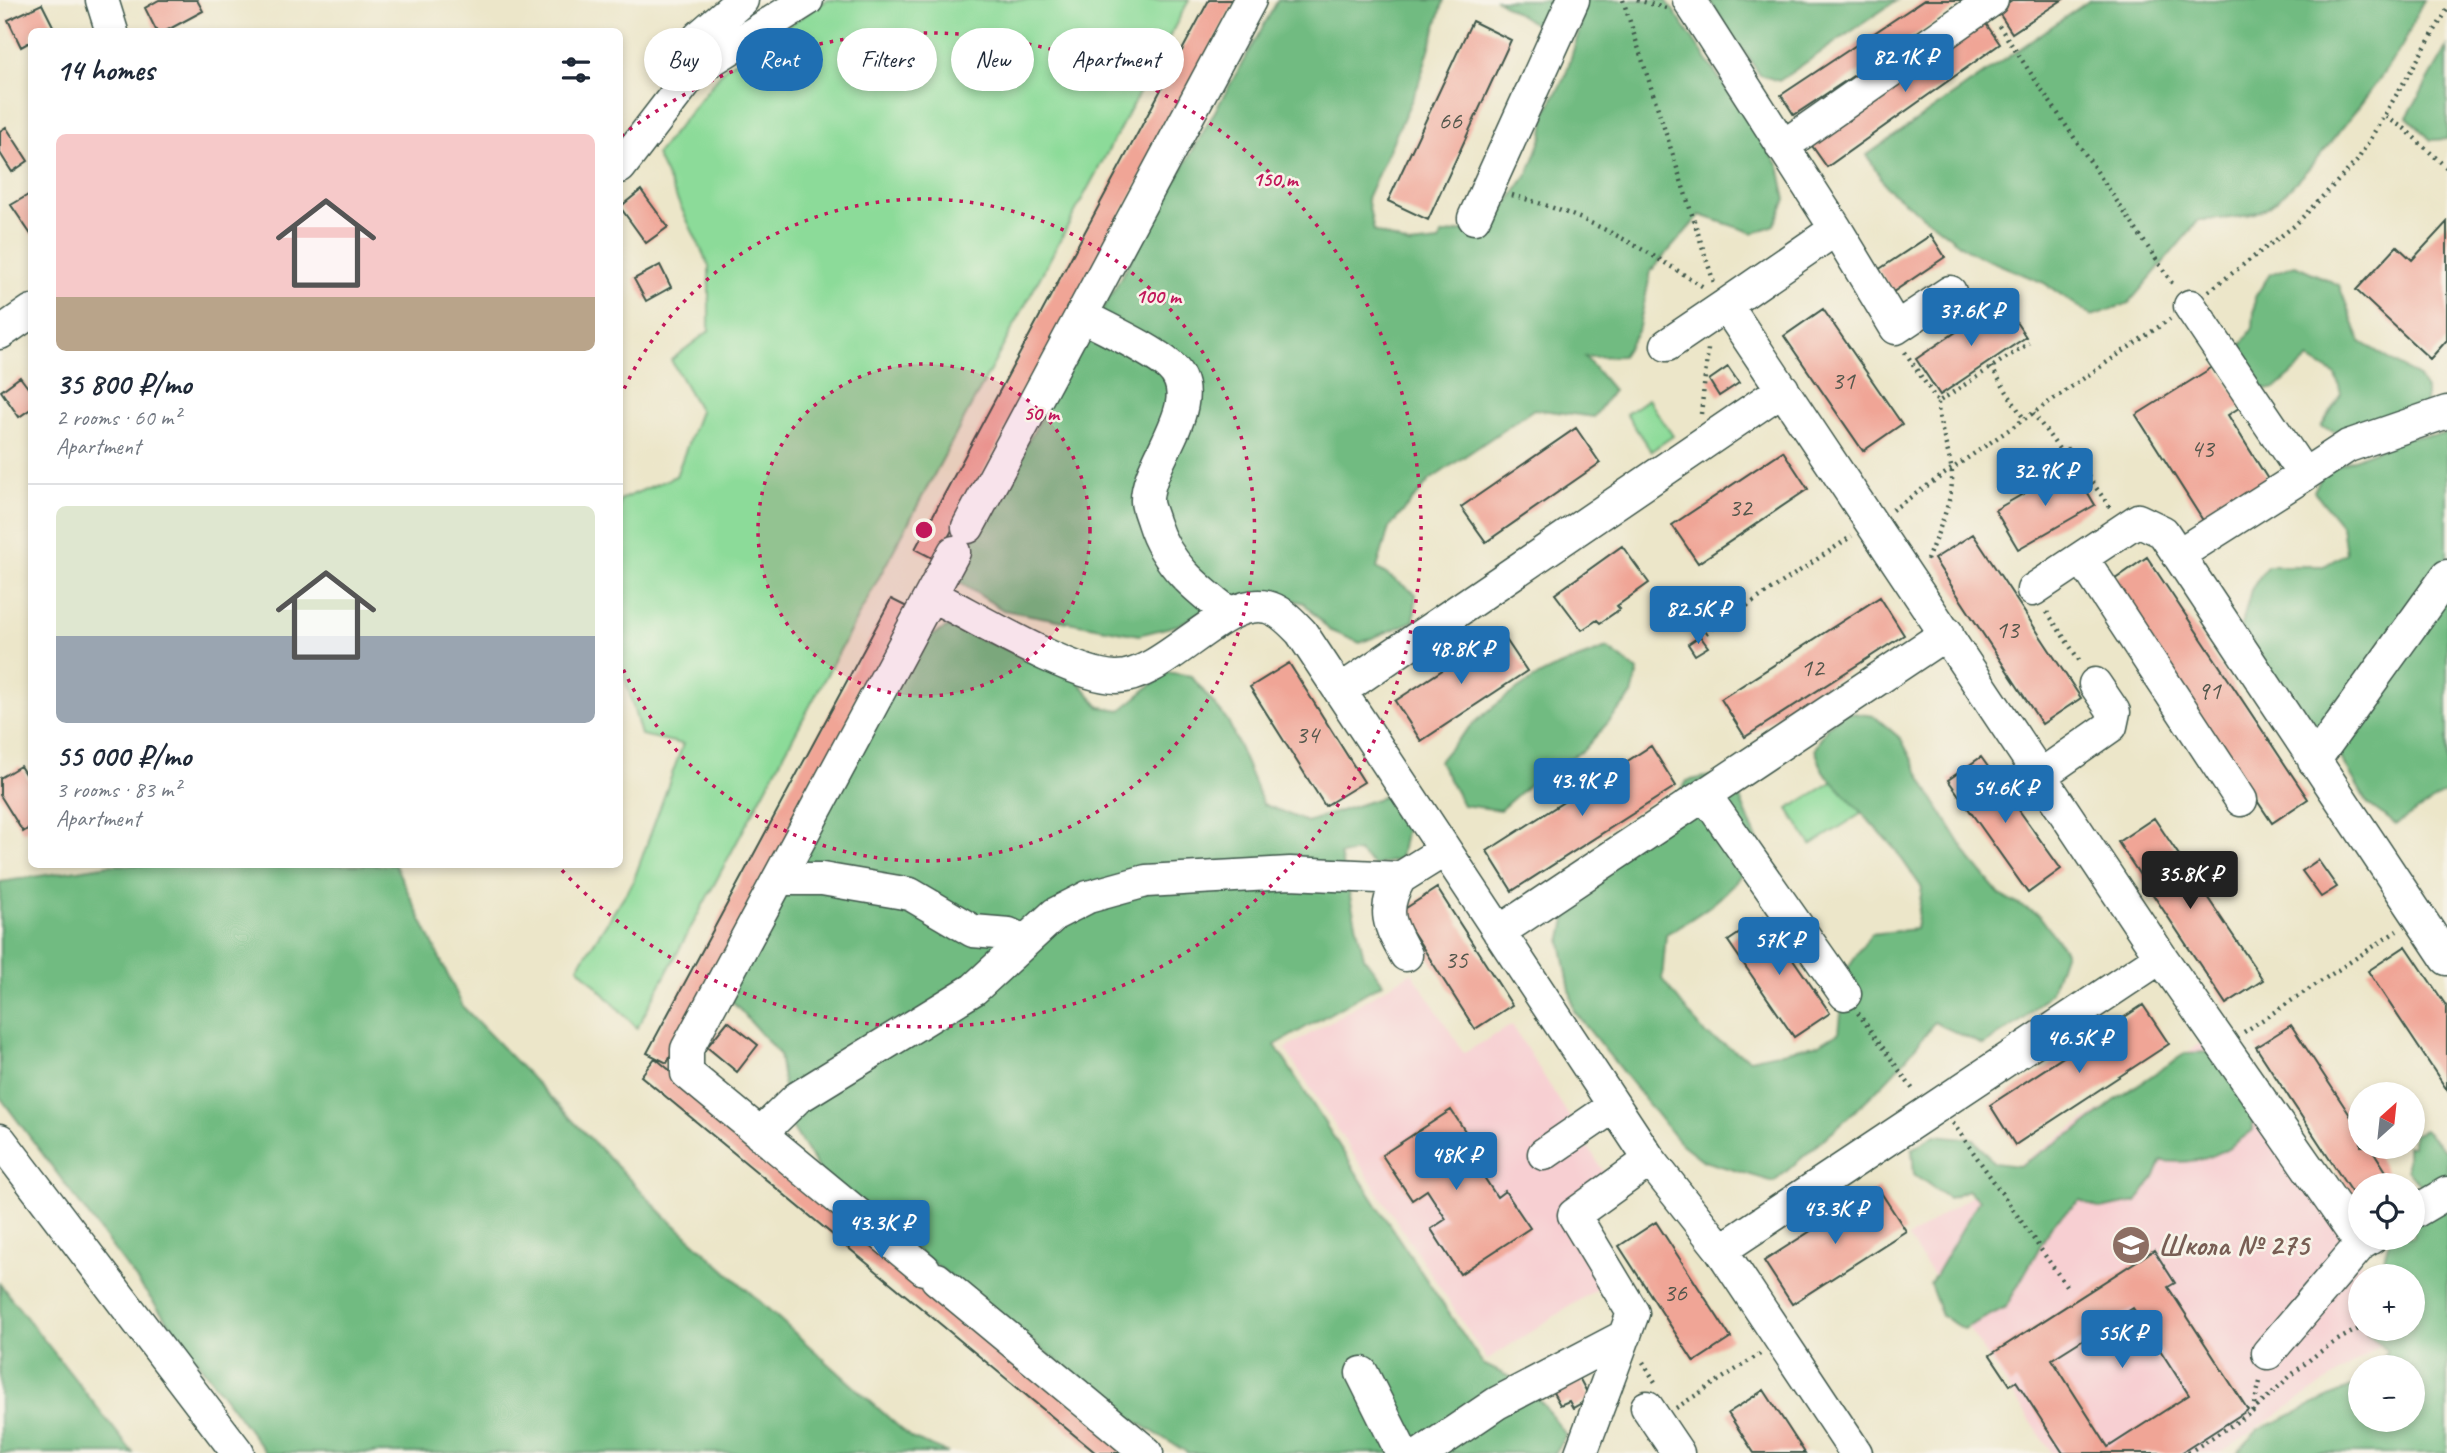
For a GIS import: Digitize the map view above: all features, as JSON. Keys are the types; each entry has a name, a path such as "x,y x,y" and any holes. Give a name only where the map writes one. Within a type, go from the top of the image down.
{"street":[{"path":"102,0 111,28"},
{"path":"709,28 742,0"},
{"path":"722,53 807,0"},
{"path":"1147,1453 687,1073 687,1049 1250,0"},
{"path":"1474,218 1573,0"},
{"path":"1689,0 1896,328 1950,292"},
{"path":"1782,147 1989,2"},
{"path":"623,163 679,91"},
{"path":"1667,345 1719,305 1836,229"},
{"path":"1719,305 1783,389 1874,522 2161,957 2222,1045 2348,1216"},
{"path":"2190,306 2304,475"},
{"path":"0,334 28,314"},
{"path":"1082,315 1171,367 1180,382 1183,405 1152,475 1147,502 1168,558 1192,585 1230,614"},
{"path":"1340,691 1783,389"},
{"path":"2178,555 2348,446 2447,412"},
{"path":"2033,590 2138,520 2163,533 2447,959"},
{"path":"2082,558 2241,800"},
{"path":"2314,761 2447,576"},
{"path":"932,595 1057,659 1085,671 1116,677 1145,670 1230,614 1248,606 1268,607 1283,615 1301,632 1650,1160 1721,1250 1856,1453"},
{"path":"1499,932 1947,633"},
{"path":"2040,775 2111,726 2114,712 2095,684"},
{"path":"1705,795 1845,994"},
{"path":"1406,955 1392,932 1388,897 1400,878 1445,850"},
{"path":"760,1134 797,1098 974,989 1055,915 1088,897 1146,881 1290,873 1400,878"},
{"path":"779,879 822,879 910,894 973,931 1009,934 1024,942"},
{"path":"1721,1250 2161,957"},
{"path":"1544,1154 1614,1106"},
{"path":"0,1140 238,1453"},
{"path":"1581,1453 1633,1313 1574,1215 1650,1160"},
{"path":"2425,1206 2447,1193"},
{"path":"2268,1353 2357,1250"},
{"path":"1423,1453 1497,1403 1625,1336"},
{"path":"1362,1373 1402,1453"},
{"path":"1651,1414 1678,1453"}],"path":[{"path":"1623,0 1719,305 1702,392 1701,445"},
{"path":"1989,2 2154,257 2190,306"},
{"path":"2386,117 2405,130 2447,168"},
{"path":"1488,188 1566,210 1607,228 1719,305"},
{"path":"1896,328 1908,361 1938,402 1938,419 1952,468 1948,499 1927,560 1921,594"},
{"path":"1938,402 2029,343"},
{"path":"1991,368 2024,419"},
{"path":"2033,414 2062,453 2068,449 2125,529"},
{"path":"1706,634 1874,522"},
{"path":"2033,590 2095,684"},
{"path":"2222,1045 2419,916"},
{"path":"1845,994 2067,1287"},
{"path":"2188,1453 2252,1412 2305,1363 2348,1334"},
{"path":"1625,1336 1657,1388 1651,1414"},
{"path":"1651,1414 1782,1341"},
{"path":"2252,1412 2268,1353"}],"shaded area":[{"path":"1412,972 1464,1053 1512,1025 1605,1174 1558,1208 1604,1284 1487,1360 1285,1049"},
{"name":"Школа № 275","path":"2210,1037 2348,1243 2348,1250 2353,1250 2362,1264 2348,1264 2348,1341 2387,1341 2366,1355 2348,1355 2348,1367 2220,1453 2052,1453 1908,1238"}],"green space":[{"path":"827,0 1189,0 1174,28 1048,28 1048,91 1140,91 637,1028 578,967 633,882 683,744 641,735 623,671 623,499 676,476 700,411 671,360 709,331 709,266 656,155 707,91 722,91 722,72 736,60 736,91 823,91 823,28 785,28"},
{"path":"1278,0 1444,0 1418,86 1367,198 1374,231 1409,245 1439,242 1441,235 1482,227 1502,211 1529,172 1543,135 1546,111 1565,77 1581,25 1582,0 1666,0 1779,166 1786,200 1774,225 1754,233 1700,215 1651,271 1638,331 1622,356 1585,357 1613,390 1594,417 1534,409 1430,480 1389,528 1377,568 1416,594 1414,621 1360,643 1329,630 1304,603 1272,594 1228,598 1178,625 1139,635 1003,610 951,577"},
{"path":"1497,0 1559,0 1547,32"},
{"path":"1709,0 1897,0 1779,81 1760,75"},
{"path":"2090,0 2424,0 2403,44 2377,82 2316,160 2277,200 2262,210 2247,215 2199,220 2129,303 2092,316 2044,283 1971,253 1887,188 1867,155"},
{"path":"2447,48 2447,139 2431,140 2407,117"},
{"path":"2295,265 2339,285 2360,341 2418,377 2426,390 2426,413 2373,420 2341,433 2321,427 2341,394 2336,375 2309,359 2275,389 2252,388 2234,356 2253,328 2255,297 2270,274"},
{"path":"1648,399 1673,436 1651,451 1626,414"},
{"path":"2447,434 2447,792 2396,824 2368,804 2337,751 2339,726 2305,725 2241,628 2251,590 2267,566 2324,566 2346,553 2342,526 2314,491 2324,471 2408,437"},
{"path":"948,627 1071,673 1100,707 1121,710 1167,672 1191,676 1228,721 1263,804 1307,822 1386,796 1406,826 1400,859 1374,866 1358,852 1340,855 1364,957 1383,983 1275,1045 1387,1221 1483,1364 1530,1387 1566,1435 1555,1453 1188,1453 1127,1416 822,1175 789,1122 779,1054 725,993 912,645"},
{"path":"1607,648 1638,671 1632,695 1583,751 1541,774 1500,810 1463,805 1439,761 1460,737 1510,694 1545,672"},
{"path":"1845,712 1874,716 1901,739 1931,796 1970,859 2000,895 2039,915 2065,951 2051,992 2024,1019 1983,1045 1934,1022 1880,1087 1774,1182 1704,1161 1678,1141 1574,1011 1561,942 1569,907 1615,858 1667,816 1687,781 1714,775 1735,786 1760,847 1740,876 1720,898 1666,934 1662,979 1705,1034 1750,1059 1819,1044 1839,1032 1846,970 1871,934 1916,929 1922,888 1894,848 1823,771 1815,749 1827,727"},
{"path":"1842,776 1864,812 1811,845 1788,809"},
{"path":"90,868 396,868 463,1007 664,1215 911,1438 948,1453 266,1453 0,1097 0,882"},
{"path":"2210,1052 2252,1103 2253,1130 2221,1152 2200,1160 2162,1161 2154,1178 2136,1202 2100,1209 2080,1200 2053,1223 2006,1307 1963,1329 1942,1316 1930,1284 1979,1200 1967,1190 1948,1198 1914,1174 1912,1149 1935,1135 1974,1139 1994,1163 2019,1166 2082,1127 2118,1098 2186,1053"},
{"path":"2426,1132 2447,1152 2447,1453 2237,1453 2257,1431 2348,1388 2348,1432 2425,1432 2425,1355 2385,1355 2387,1349 2376,1341 2425,1341 2425,1264 2383,1264 2386,1250 2425,1250 2425,1173 2410,1173 2407,1169 2407,1159 2426,1158"},
{"path":"0,1284 133,1453 0,1453"}],"building":[{"path":"159,0 197,0 203,11 171,28 155,28 145,8"},
{"path":"1209,0 1236,0 936,560 915,549 1160,91 1184,91 1184,47"},
{"path":"1924,0 1968,0 1794,115 1781,95"},
{"path":"2012,0 2062,0 2012,33 1997,10"},
{"path":"42,4 54,28 28,28 28,43 21,47 8,20"},
{"path":"1472,21 1511,40 1428,220 1388,201"},
{"path":"1984,21 2000,44 1827,167 1810,143"},
{"path":"6,127 28,161 12,172 0,153 0,131"},
{"path":"641,190 668,227 646,243 623,211 623,205"},
{"path":"28,195 28,230 11,205"},
{"path":"2447,222 2447,340 2430,359 2356,290 2397,246 2412,260"},
{"path":"1931,235 1945,257 1893,292 1878,270"},
{"path":"660,265 671,287 646,301 634,279"},
{"path":"2002,301 2026,337 1940,395 1916,359"},
{"path":"1823,309 1902,424 1863,451 1784,336"},
{"path":"2216,365 2242,406 2228,415 2269,481 2204,522 2136,415"},
{"path":"1728,367 1739,383 1719,396 1709,380"},
{"path":"20,377 28,388 28,411 19,417 1,391"},
{"path":"1576,428 1600,463 1486,542 1461,507"},
{"path":"1783,451 1808,489 1698,563 1672,525"},
{"path":"2072,466 2095,505 2018,549 1995,510"},
{"path":"1973,534 2081,698 2042,724 1934,559"},
{"path":"1622,546 1649,583 1617,606 1620,609 1600,623 1597,620 1582,630 1555,594"},
{"path":"2147,557 2308,799 2272,823 2111,582"},
{"path":"1880,597 1904,635 1745,737 1721,699"},
{"path":"891,599 911,609 667,1063 647,1053"},
{"path":"1501,632 1527,671 1421,741 1395,701"},
{"path":"1700,636 1708,647 1695,655 1688,644"},
{"path":"1289,663 1364,782 1325,806 1250,687"},
{"path":"1651,746 1676,786 1512,891 1487,851"},
{"path":"1981,757 2061,869 2028,893 1948,780"},
{"path":"20,766 28,779 28,829 23,832 0,795 0,778"},
{"path":"2154,818 2263,980 2226,1004 2118,842"},
{"path":"2318,860 2337,887 2321,897 2302,871"},
{"path":"1437,888 1512,1005 1475,1029 1400,912"},
{"path":"1764,917 1830,1013 1794,1037 1728,941"},
{"path":"2406,946 2447,1007 2447,1090 2368,971"},
{"path":"2143,1005 2169,1044 2015,1145 1990,1105"},
{"path":"728,1021 758,1045 737,1072 707,1047"},
{"path":"2291,1025 2348,1112 2348,1159 2378,1159 2387,1173 2348,1173 2348,1187 2256,1047"},
{"path":"655,1058 1132,1453 1096,1453 641,1076"},
{"path":"1451,1110 1475,1146 1467,1151 1497,1197 1505,1191 1530,1228 1460,1274 1431,1229 1446,1219 1427,1190 1412,1200 1382,1155"},
{"path":"1878,1188 1906,1231 1792,1304 1764,1261"},
{"path":"1656,1222 1731,1338 1694,1362 1619,1246"},
{"path":"2154,1250 2175,1283 2168,1287 2248,1410 2181,1453 2063,1453 2016,1381 2010,1385 1990,1355","holes":["2133,1308 2189,1395 2108,1447 2052,1359"]},
{"path":"1576,1372 1590,1398 1573,1408 1569,1401 1560,1405 1550,1387"},
{"path":"1764,1390 1805,1453 1754,1453 1728,1413"}],"place":[{"name":"Школа № 275","path":"2131,1245"}]}
